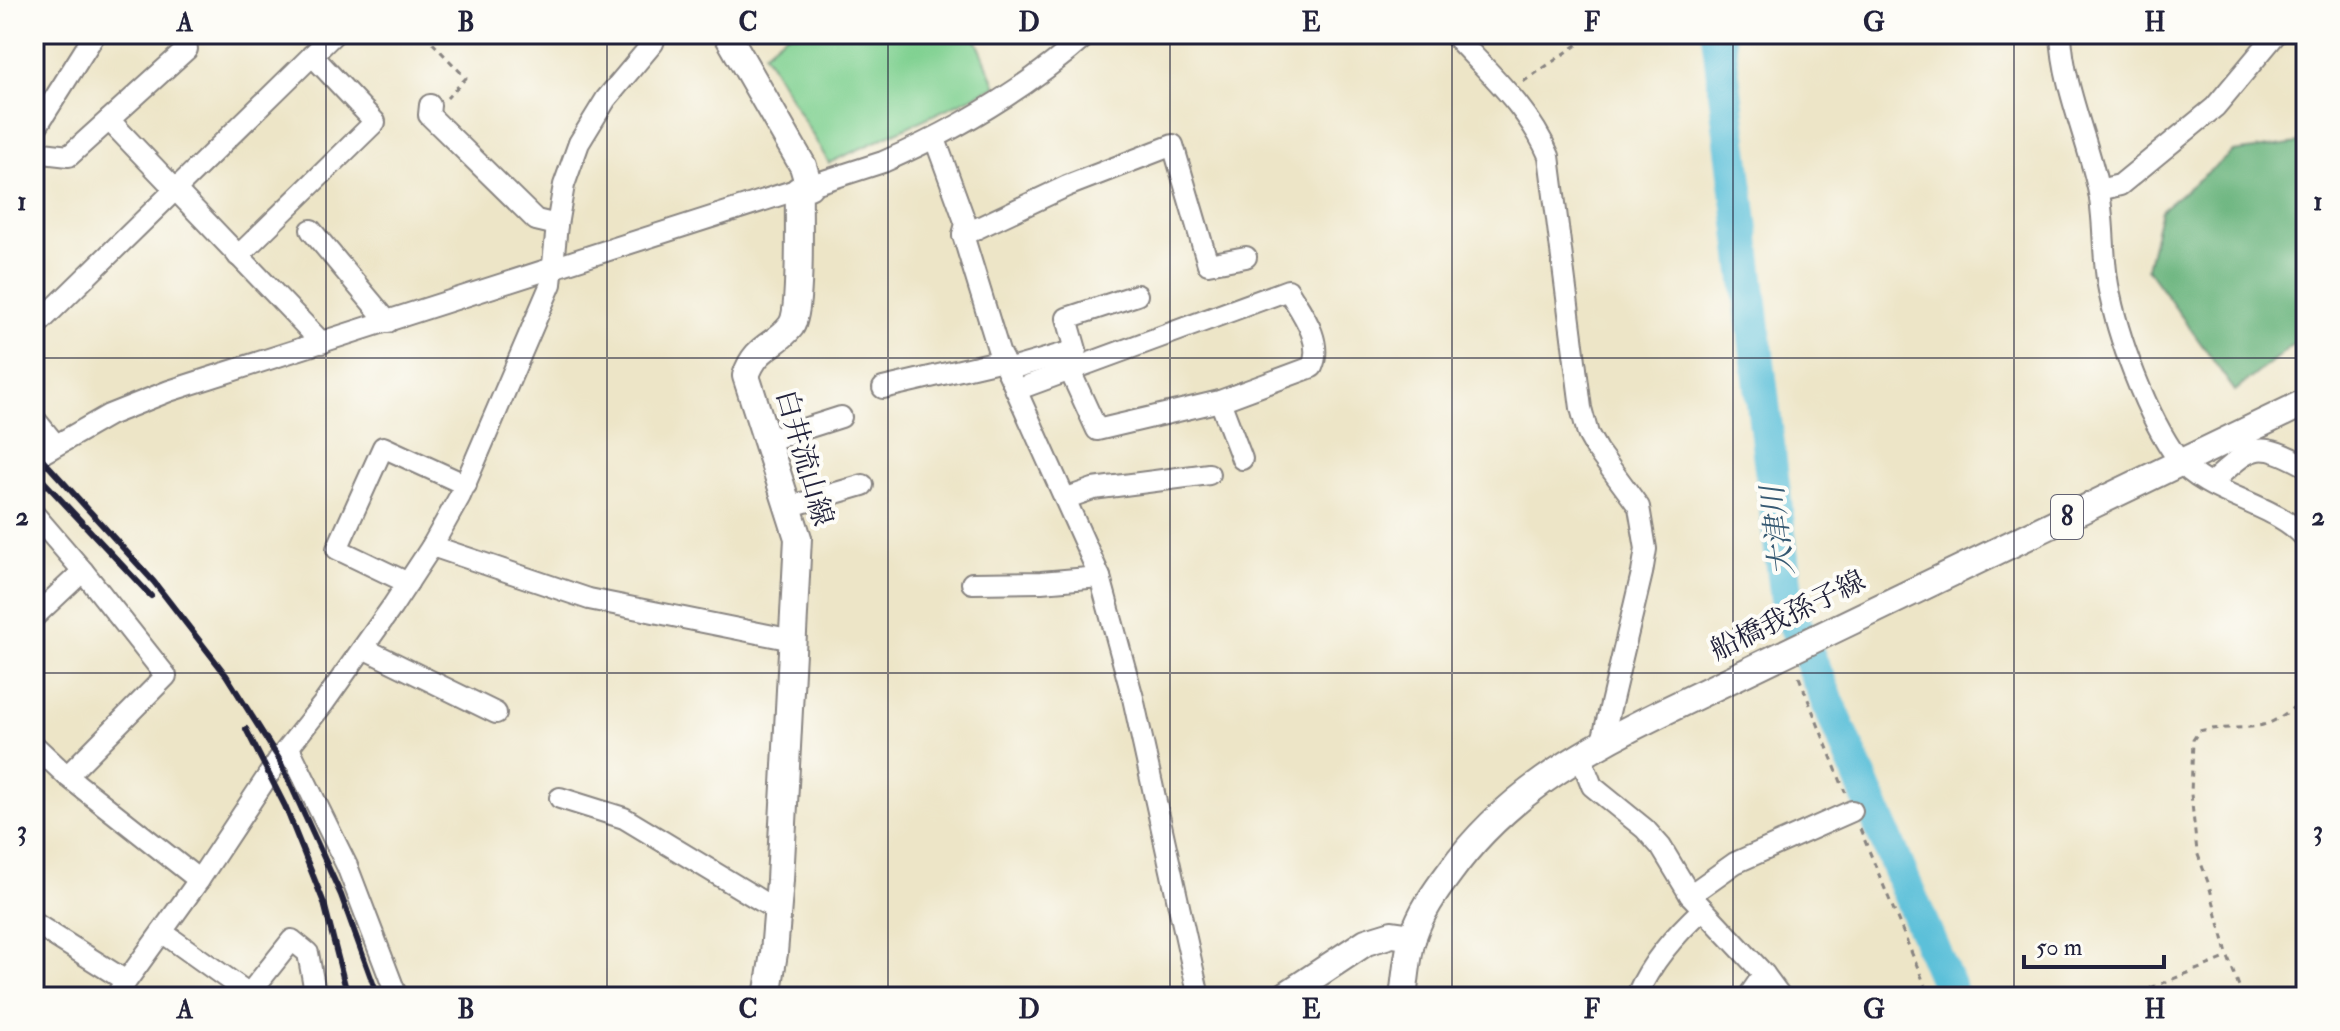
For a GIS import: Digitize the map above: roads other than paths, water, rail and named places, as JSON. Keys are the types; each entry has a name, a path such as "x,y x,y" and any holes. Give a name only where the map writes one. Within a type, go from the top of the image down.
{"main road":[{"name":"白井流山線","path":"727,34 803,166 809,186 799,190 797,305 792,325 751,360 746,376 798,538 778,911 767,997"},
{"name":"船橋我孫子線","path":"1403,997 1413,937 1428,902 1467,849 1510,805 1591,748 2306,402"},
{"path":"1283,997 1366,942 1392,934 1413,937"}],"street":[{"path":"34,131 95,34"},
{"path":"34,328 334,34"},
{"path":"34,923 120,989 363,648 432,546 466,485 551,284 564,185 579,143 606,99 653,43 656,34"},
{"path":"34,458 109,415 169,391 883,162 935,139 997,104 1088,34"},
{"path":"1453,34 1539,132 1549,156 1581,408 1588,434 1639,507 1644,528 1646,549 1642,573 1591,748 1592,786 1645,829 1661,847 1696,902 1764,974 1781,997"},
{"path":"2061,34 2065,64 2099,190 2108,284 2120,333 2148,402 2180,461 2211,483 2286,521 2306,539"},
{"path":"2099,190 2120,185 2215,107 2276,34"},
{"path":"34,152 69,156 187,49"},
{"path":"238,256 375,122 312,55"},
{"path":"430,110 536,220 557,225"},
{"path":"109,120 322,343"},
{"path":"935,139 966,224 963,235 1005,365 1100,577 1133,698 1199,997"},
{"path":"963,235 1067,186 1173,145 1208,264 1246,257"},
{"path":"311,230 388,322"},
{"path":"1016,390 1288,290 1311,327 1317,357 1312,367 1220,401 1097,430 1070,371"},
{"path":"883,388 1076,350 1067,318 1137,295"},
{"path":"1220,401 1242,459"},
{"path":"766,441 841,417"},
{"path":"34,418 55,444"},
{"path":"408,583 337,549 383,447 466,485"},
{"path":"2211,483 2243,455 2263,448 2278,451 2306,466"},
{"path":"1067,498 1093,489 1209,474"},
{"path":"788,507 863,485"},
{"path":"34,514 166,676 67,776"},
{"path":"432,546 589,599 793,640"},
{"path":"34,617 83,571"},
{"path":"972,583 1100,577"},
{"path":"363,648 496,713"},
{"path":"34,745 67,776 199,880"},
{"path":"289,748 347,866 397,997"},
{"path":"560,798 624,818 778,911"},
{"path":"1636,997 1645,976 1696,902 1735,863 1852,811"},
{"path":"162,932 248,996 292,940 308,953 316,997"},
{"path":"1748,997 1764,974"}],"waterway":[{"name":"大津川","path":"1718,34 1788,608 1953,997"}],"railway":[{"path":"34,450 154,582 226,675 279,759 341,895 378,997"},
{"path":"34,471 151,596"},
{"path":"246,729 285,806 324,903 348,997"}]}
